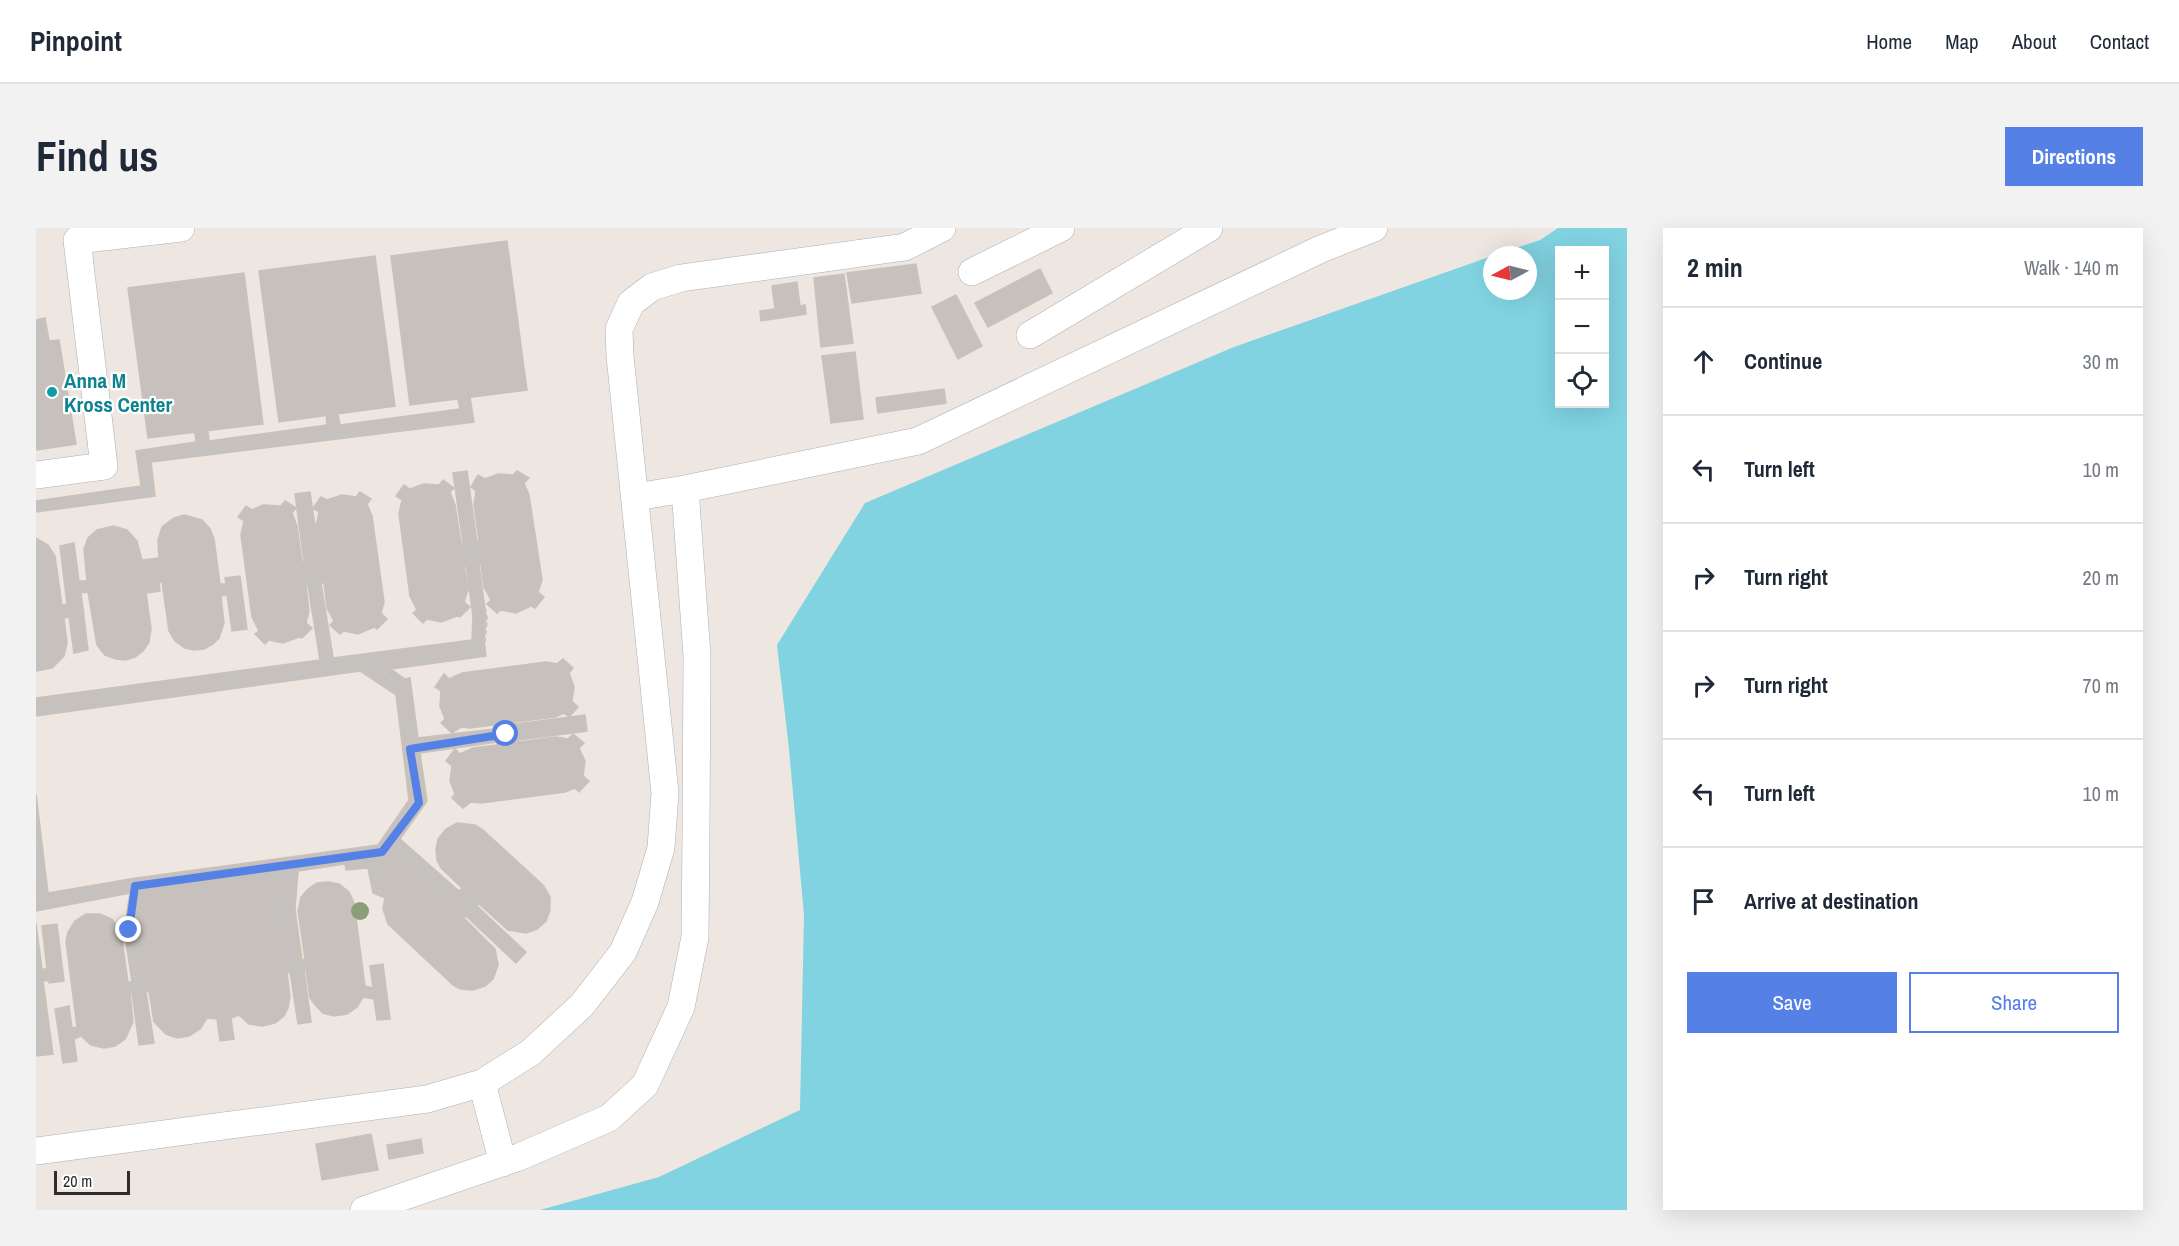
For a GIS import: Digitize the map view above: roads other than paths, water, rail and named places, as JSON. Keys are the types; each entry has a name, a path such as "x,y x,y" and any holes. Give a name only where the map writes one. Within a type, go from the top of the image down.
{"lane":[{"path":"36,475 104,466 77,240 181,228"},
{"path":"36,1151 427,1099 482,1083 530,1053 582,1005 623,952 645,902 661,848 665,794 620,356 620,328 631,303 652,287 681,278 905,247 942,228"},
{"path":"972,272 1060,228"},
{"path":"1030,335 1209,228"},
{"path":"635,497 685,489 918,441 1321,249 1374,228"},
{"path":"364,1210 503,1163 609,1118 645,1085 681,1006 695,937 696,834 697,656 685,489"},
{"path":"482,1083 503,1163"}],"water":[{"path":"1558,228 1627,228 1627,1210 540,1210 659,1177 800,1110 804,915 777,645 865,503 1234,347 1483,259 1483,300 1537,300 1537,246 1522,246 1540,240"}],"place":[{"name":"Anna M Kross Center","path":"52,392"}]}
